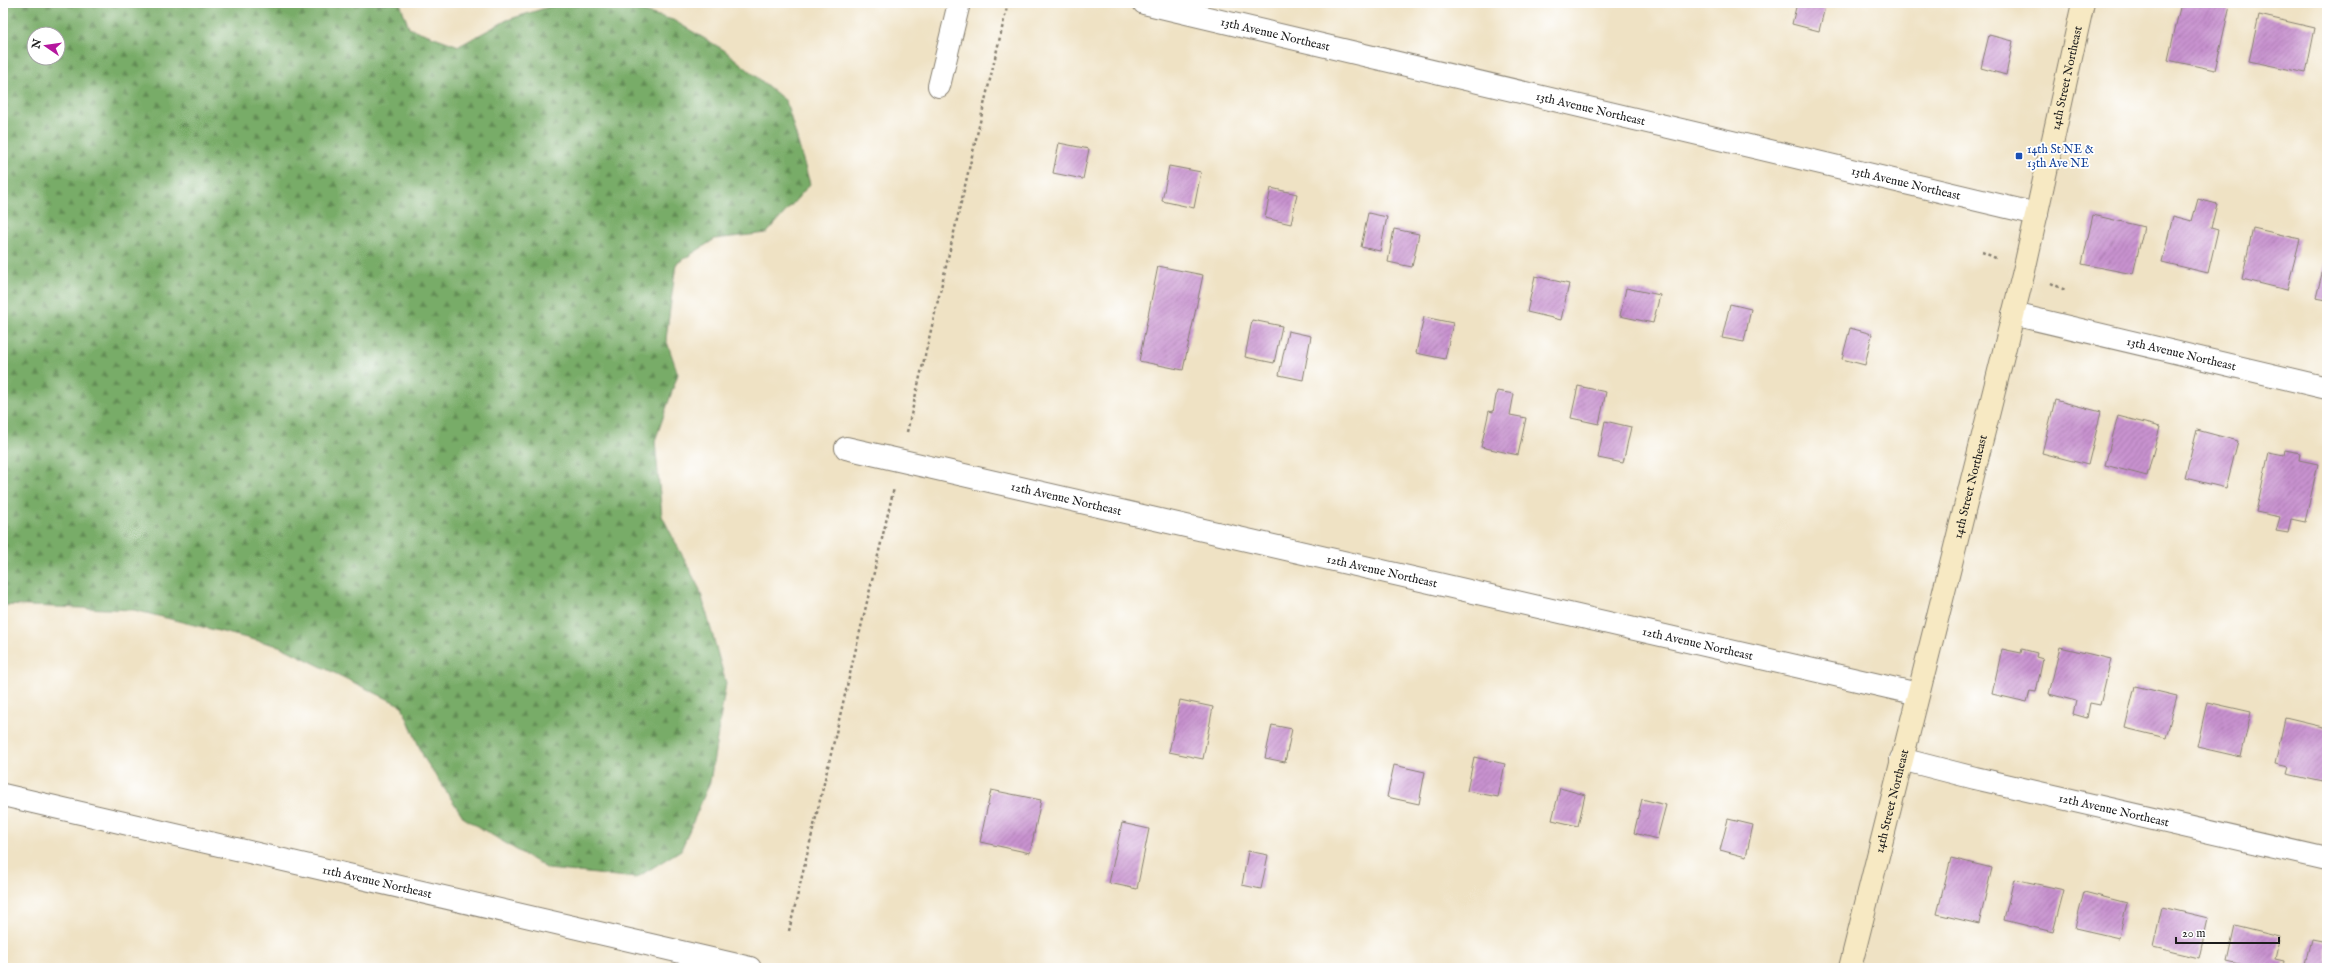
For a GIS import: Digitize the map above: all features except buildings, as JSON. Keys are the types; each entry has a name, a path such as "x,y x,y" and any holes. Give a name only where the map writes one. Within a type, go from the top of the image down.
{"main road":[{"name":"14th Street Northeast","path":"1850,968 2013,314 2037,214 2083,3"}],"street":[{"path":"939,86 959,3"},
{"name":"13th Avenue Northeast","path":"1144,3 2037,214"},
{"name":"13th Avenue Northeast","path":"2013,314 2327,388"},
{"name":"12th Avenue Northeast","path":"846,448 1918,694"},
{"name":"12th Avenue Northeast","path":"1901,759 1975,778 2327,859"},
{"name":"11th Avenue Northeast","path":"3,795 750,968"}],"green space":[{"path":"3,3 400,3 409,28 459,46 507,20 561,3 612,3 673,20 724,50 786,101 810,184 767,233 715,239 676,264 666,339 678,374 655,441 662,516 700,590 726,683 710,782 681,850 636,878 548,869 464,818 424,758 402,706 279,646 134,610 3,605"}],"place":[{"name":"14th St NE & 13th Ave NE","path":"2019,156"}]}
